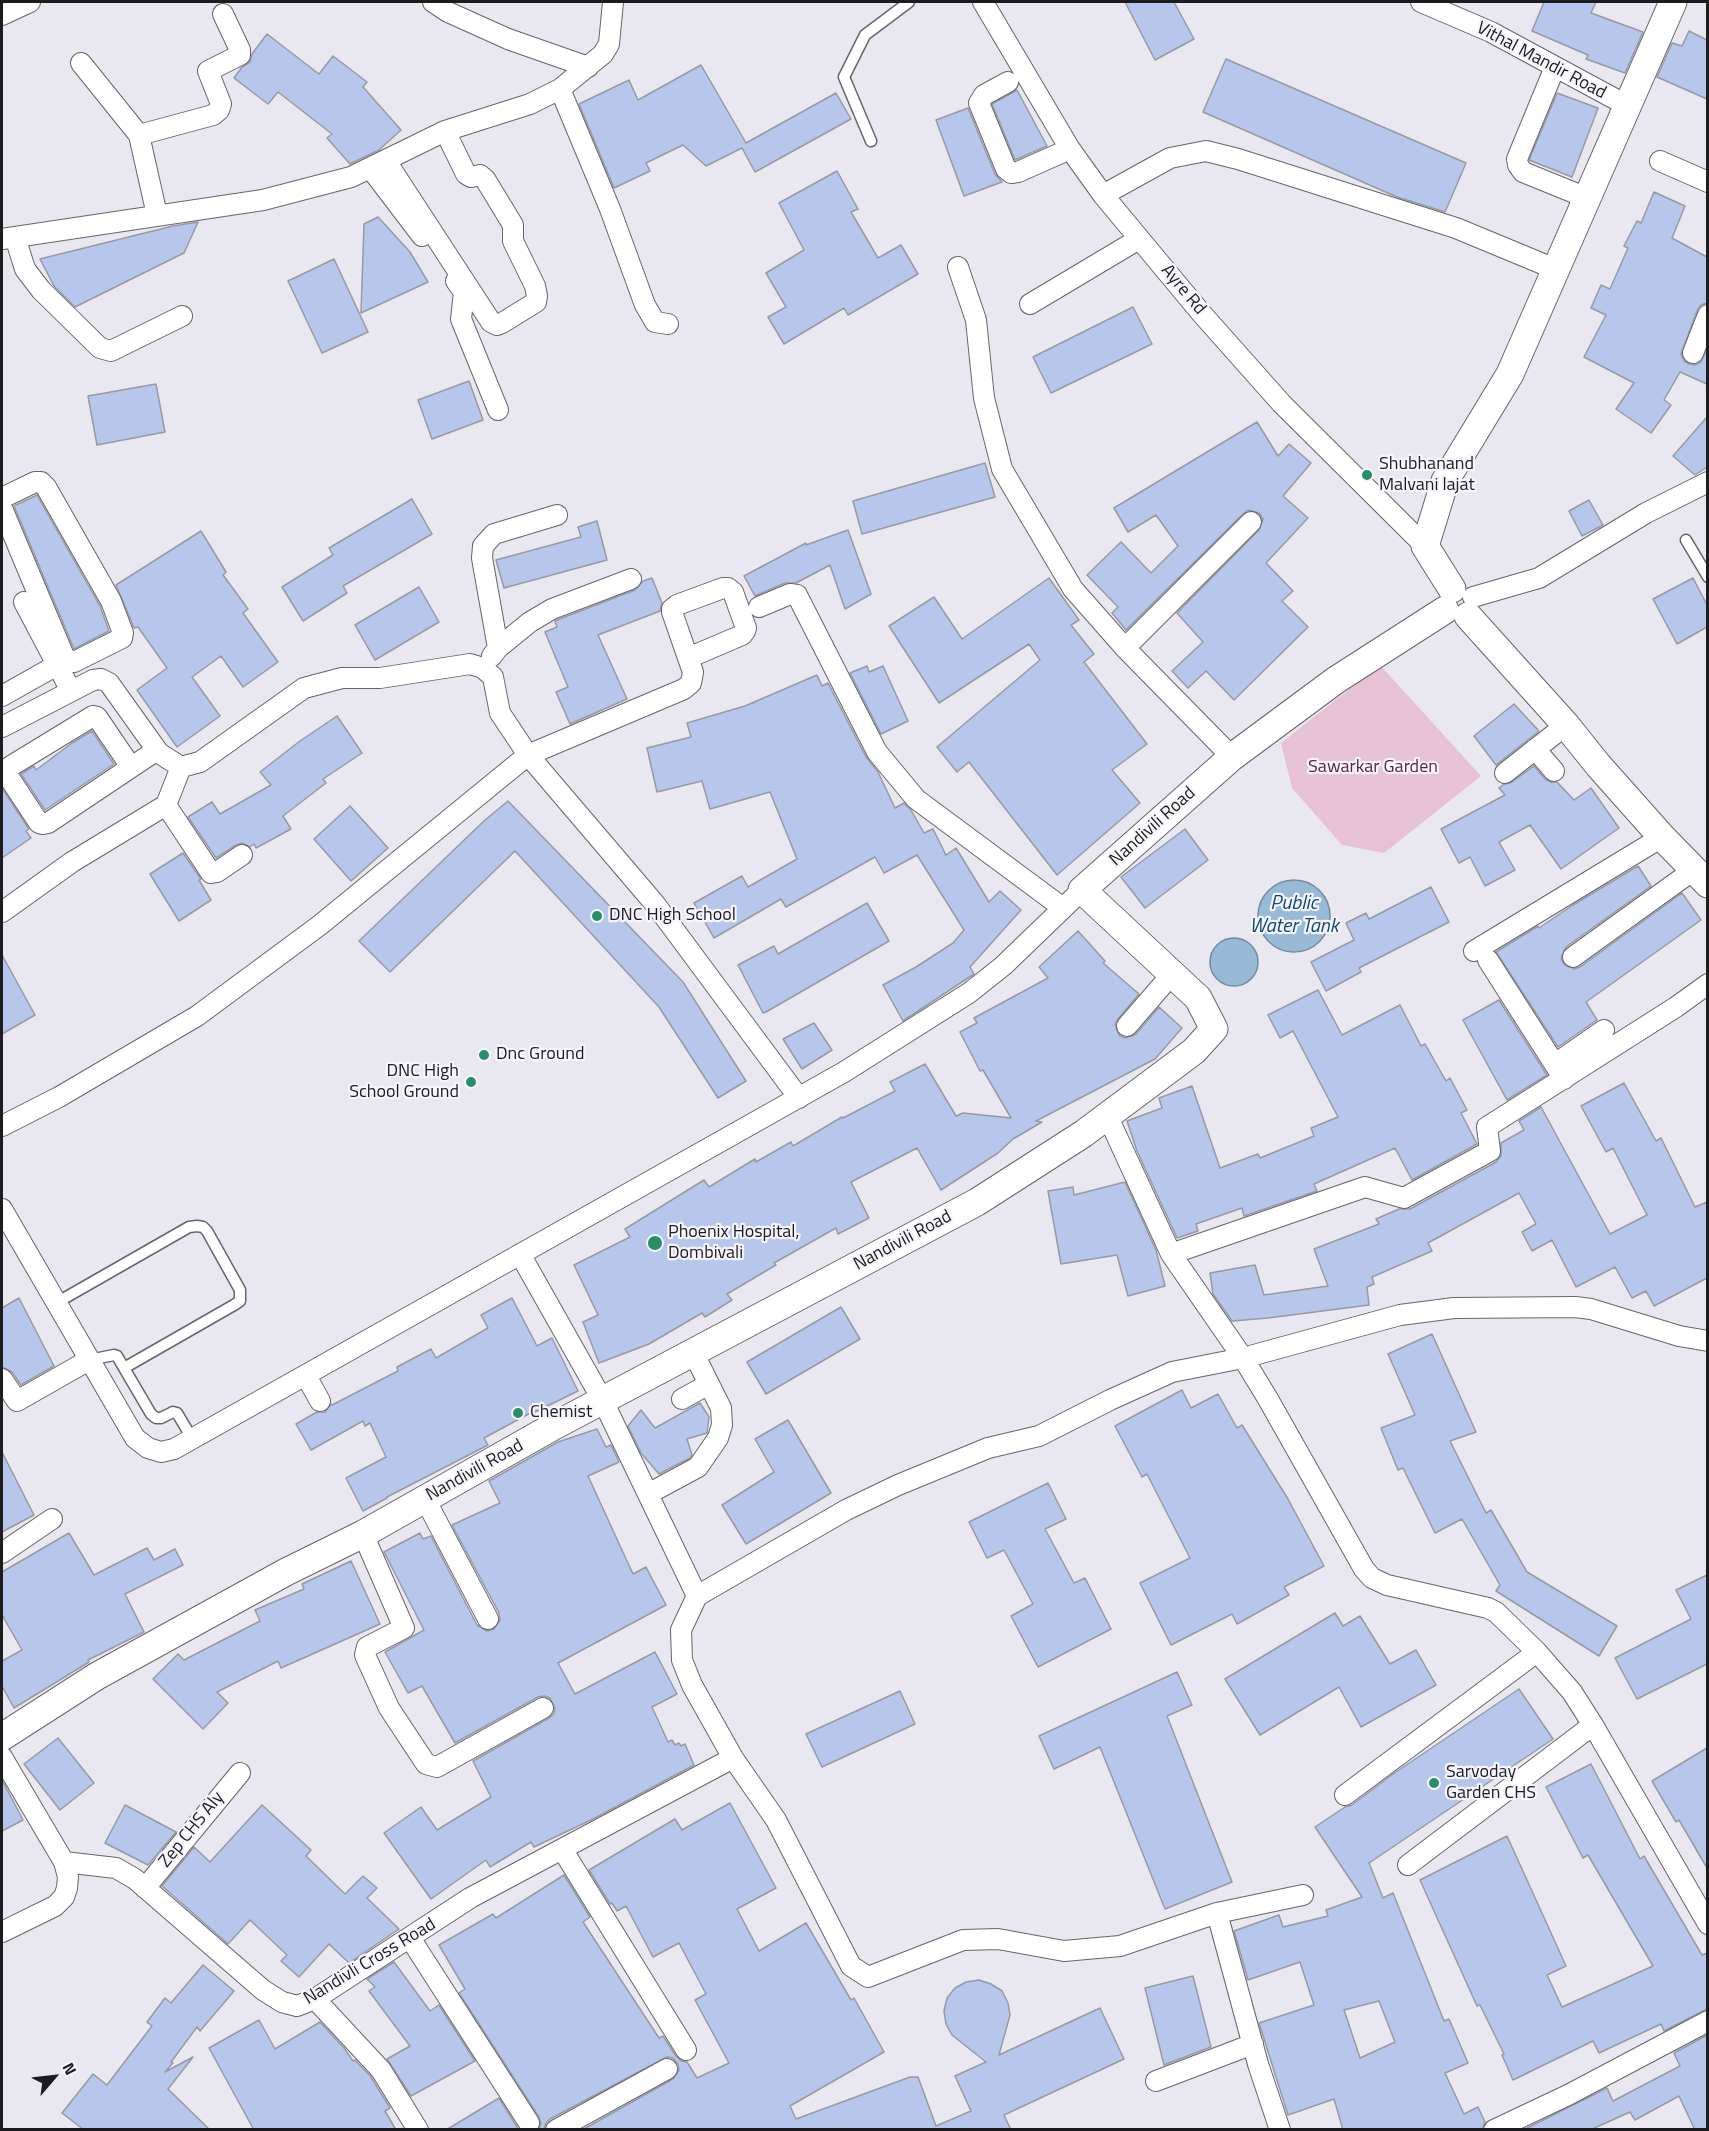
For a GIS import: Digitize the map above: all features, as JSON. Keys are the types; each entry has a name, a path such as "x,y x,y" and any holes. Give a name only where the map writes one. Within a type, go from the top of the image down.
{"street":[{"path":"2,15 30,2"},
{"path":"433,2 448,12 508,39 588,67"},
{"path":"182,316 111,351 100,348 41,290 25,269 8,238 263,200 351,177 445,131 530,104 560,89 603,54 609,44 613,2"},
{"name":"Ayre Rd","path":"983,2 1070,148 1103,195 1282,404 1425,546"},
{"name":"Vithal Mandir Road","path":"1421,2 1491,32 1628,106"},
{"path":"1573,957 1701,876 1662,837 1598,765 1459,603 1425,546 1445,481 1510,374 1673,2"},
{"path":"139,135 213,115 219,110 221,104 208,71 240,55 240,50 223,14"},
{"path":"81,63 139,135 157,215"},
{"path":"1555,67 1517,159 1518,165 1523,172 1587,198"},
{"path":"1008,82 984,95 978,103 1006,169 1018,172 1070,148"},
{"path":"560,89 610,209 645,305 655,322 668,324"},
{"path":"378,165 491,322 497,325 502,323 536,302 535,286 513,241 513,225 485,179 466,174 445,131"},
{"path":"1103,195 1170,158 1206,151 1456,228 1555,269"},
{"path":"1660,161 1707,182"},
{"path":"378,165 464,292 461,319 498,410"},
{"path":"1030,304 1139,239"},
{"path":"958,267 976,320 984,398 1002,469 1072,590 1125,648 1232,757"},
{"path":"1693,353 1707,315"},
{"path":"2,501 4,497 35,482 40,482 46,487 111,601 123,633 122,638 74,662 64,656 2,508"},
{"path":"1459,603 1539,578 1646,513 1707,482"},
{"path":"498,648 482,558 483,546 494,534 557,515"},
{"path":"1125,648 1251,522"},
{"path":"483,668 498,648 530,622 552,609 632,579"},
{"path":"2,1209 135,1438 148,1448 161,1452 167,1451 193,1440 844,1072 969,993 1003,966 1073,899 916,799 877,752 796,595 790,594 759,607"},
{"path":"24,602 71,691"},
{"name":"Nandivili Road","path":"2,1737 98,1676 286,1572 363,1534 693,1352 977,1202 1083,1134 1194,1051 1214,1029 1198,998 1172,974 1073,899 1232,757 1336,680 1459,603"},
{"path":"84,658 93,680"},
{"path":"2,1126 59,1097 197,1016 320,925 528,755 684,689 691,683 693,677 688,658"},
{"path":"181,767 200,762 304,688 342,678 380,678 470,664 483,668 493,677 500,713 528,755 655,904 799,1098"},
{"path":"2,696 57,665"},
{"path":"2,727 93,680 101,679 109,683 158,750 181,767"},
{"path":"100,723 125,705"},
{"path":"131,767 97,717 93,716 7,770 8,776 39,823 48,823 158,750"},
{"path":"1505,773 1566,725"},
{"path":"1535,749 1554,771"},
{"path":"2,912 72,862 166,805 181,767"},
{"path":"166,805 211,873 242,855"},
{"path":"1560,1071 1481,956 1662,837"},
{"path":"1128,1026 1172,974"},
{"path":"1560,1071 1676,1007 1707,984"},
{"path":"1171,1254 1365,1187 1404,1198 1490,1151 1487,1127 1560,1071 1604,1030"},
{"path":"1107,1115 1171,1254 1243,1358 1364,1569 1372,1578 1387,1585 1488,1608 1496,1612 1538,1652 1572,1692 1593,1725 1707,1924"},
{"path":"520,1254 603,1401 697,1596"},
{"path":"1303,1895 1217,1914 1120,1946 1064,1951 998,1939 963,1940 868,1977 851,1966 776,1820 733,1758 692,1684 682,1659 681,1630 697,1596 846,1510 898,1485 988,1448 1048,1432 1110,1400 1172,1372 1243,1358 1400,1315 1454,1308 1575,1307 1591,1309 1707,1341"},
{"path":"648,1494 698,1467 718,1438 722,1425 722,1414 693,1352"},
{"path":"2,1379 17,1401 89,1360"},
{"path":"306,1376 320,1401"},
{"path":"682,1399 709,1384"},
{"path":"425,1499 488,1619"},
{"path":"2,1553 52,1519"},
{"path":"363,1534 404,1628 367,1647 365,1655 389,1708 426,1764 437,1767 543,1708"},
{"path":"1345,1796 1538,1652"},
{"path":"1408,1865 1593,1725"},
{"path":"2,1757 64,1862 68,1877 64,1897 55,1906 2,1932"},
{"name":"Nandivli Cross Road","path":"64,1862 116,1868 135,1879 263,1990 282,2002 297,2006 315,1999 470,1898 733,1758"},
{"name":"Zep CHS Aly","path":"145,1888 240,1773"},
{"path":"562,1849 686,2050"},
{"path":"1217,1914 1253,2044 1280,2130"},
{"path":"410,1938 529,2123"},
{"path":"315,1999 381,2070 418,2130"},
{"path":"1494,2130 1568,2095 1707,2021"},
{"path":"1156,2081 1253,2044"},
{"path":"556,2130 667,2069"}],"lane":[{"path":"871,141 844,77 865,35 909,2"},
{"path":"1686,540 1707,577"},
{"path":"56,1303 189,1227 203,1227 240,1290 240,1301 124,1368"},
{"path":"89,1360 117,1356 151,1414 156,1418 161,1418 173,1412 177,1413 193,1440"}],"green space":[{"name":"Sawarkar Garden","path":"1380,665 1481,776 1384,853 1342,845 1292,788 1281,743"}],"water":[{"name":"Public Water Tank","path":"1301,880 1320,890 1328,902 1330,916 1328,930 1320,942 1308,950 1287,952 1268,942 1260,930 1258,909 1268,890 1280,882"},
{"name":"Public Water Tank","path":"1229,938 1239,938 1251,945 1258,957 1258,967 1251,979 1239,986 1229,986 1214,975 1210,967 1210,957 1221,942"}],"building":[{"path":"1125,2 1174,2 1194,39 1155,60"},
{"path":"1544,2 1596,2 1591,13 1643,32 1625,73 1586,59 1588,55 1532,31"},
{"path":"1689,31 1707,40 1707,99 1657,77 1672,43 1682,46"},
{"path":"267,34 319,74 333,56 367,82 363,87 401,130 379,150 350,164 327,138 332,134 278,92 268,104 234,78 242,67 250,62 252,54"},
{"path":"1226,59 1466,163 1445,212 1397,197 1203,112"},
{"path":"701,65 746,143 836,93 851,119 755,172 742,148 706,166 683,145 646,163 650,171 614,188 579,104 629,80 638,100"},
{"path":"1017,90 1047,146 1015,160 992,104"},
{"path":"1557,93 1598,108 1572,177 1529,160"},
{"path":"968,108 995,174 1002,182 964,196 936,120"},
{"path":"837,171 858,209 851,212 878,258 901,245 918,274 848,315 844,308 784,344 768,317 786,307 766,273 804,250 779,203"},
{"path":"1654,192 1685,206 1672,238 1707,257 1707,303 1701,305 1697,311 1681,354 1684,361 1695,365 1701,362 1707,349 1707,384 1680,372 1664,400 1671,405 1651,433 1616,409 1634,383 1584,357 1606,315 1591,308 1601,285 1610,289 1628,248 1624,246 1637,221 1641,223"},
{"path":"378,217 410,252 428,282 361,313 364,224"},
{"path":"198,222 184,253 75,307 54,286 40,259 173,226"},
{"path":"334,259 368,332 322,353 288,281"},
{"path":"1133,307 1152,344 1051,393 1033,357"},
{"path":"469,381 483,420 432,439 418,400"},
{"path":"156,384 165,432 97,445 88,396"},
{"path":"1707,417 1707,467 1695,475 1673,456"},
{"path":"1257,422 1278,456 1289,444 1311,463 1283,496 1308,518 1266,563 1293,591 1282,601 1308,627 1234,700 1206,671 1188,688 1172,671 1203,642 1177,613 1259,530 1263,519 1259,513 1248,510 1243,514 1126,630 1112,613 1118,607 1087,575 1121,542 1151,573 1178,546 1156,515 1128,532 1114,508"},
{"path":"985,463 995,497 862,534 853,501"},
{"path":"37,495 100,606 109,631 74,649 14,506"},
{"path":"412,499 432,534 343,586 347,593 303,621 282,587 333,555 329,548"},
{"path":"1589,500 1603,525 1582,536 1569,511"},
{"path":"597,521 607,560 504,588 496,560 581,537 578,527"},
{"path":"848,530 871,594 845,609 830,565 796,583 785,583 755,596 744,576 806,543 806,545"},
{"path":"201,531 226,572 223,575 248,609 243,613 278,662 243,687 221,656 192,677 220,716 177,747 137,690 167,668 138,627 134,628 116,585"},
{"path":"652,578 662,603 660,611 598,635 627,699 570,724 556,692 568,687 545,632 557,627 555,621 635,590 643,581"},
{"path":"1049,578 1079,620 1071,625 1094,654 1084,662 1147,744 1112,770 1140,803 1057,875 969,762 957,772 937,747 1040,660 1029,644 939,703 889,626 934,597 962,639"},
{"path":"1693,578 1707,605 1707,627 1677,644 1653,599"},
{"path":"419,587 439,622 375,660 355,625"},
{"path":"867,666 869,672 883,666 908,721 881,734 850,673"},
{"path":"817,675 822,686 828,683 866,757 878,772 895,808 904,803 911,810 924,833 933,829 946,855 956,848 989,902 1000,891 1021,910 970,967 974,974 903,1021 883,985 953,943 964,930 917,855 884,873 875,857 786,907 781,899 714,938 694,903 742,876 748,887 797,859 770,792 710,809 702,781 657,792 647,748 691,737 687,723 745,706"},
{"path":"1514,704 1539,731 1496,765 1474,736"},
{"path":"337,716 362,753 323,779 326,783 283,816 291,829 256,848 254,844 250,847 242,843 216,858 188,817 212,802 220,814 271,785 260,772"},
{"path":"92,731 114,764 45,810 21,774 34,766 36,770"},
{"path":"1534,766 1545,779 1557,782 1574,800 1591,788 1619,828 1561,869 1530,825 1499,842 1515,870 1485,886 1470,857 1459,863 1441,829 1505,795 1499,788 1512,782"},
{"path":"2,788 29,829 26,831 31,838 2,858"},
{"name":"DNC High School","path":"508,801 683,982 746,1081 718,1098 659,1007 515,851 390,972 359,941 485,820"},
{"path":"350,806 388,848 351,881 314,839"},
{"path":"1185,829 1208,860 1145,908 1121,877"},
{"path":"183,853 201,879 199,880 211,900 179,921 150,874"},
{"path":"1638,866 1651,886 1566,947 1561,958 1564,964 1574,969 1580,967 1682,893 1701,920 1586,1002 1597,1020 1558,1047 1496,952"},
{"path":"1431,887 1449,922 1359,968 1361,972 1326,991 1311,962 1354,940 1346,923 1366,913 1369,919"},
{"path":"867,903 889,941 763,1013 738,965 774,946 778,954"},
{"path":"1078,931 1105,961 1103,963 1139,994 1115,1024 1119,1035 1125,1038 1136,1034 1159,1007 1182,1028 1155,1059 1036,1121 1042,1122 1013,1139 998,1153 941,1190 917,1148 851,1182 869,1218 838,1234 836,1228 774,1263 776,1265 727,1294 732,1300 705,1317 702,1313 649,1344 599,1363 583,1322 598,1315 574,1265 630,1237 625,1229 704,1180 709,1187 755,1159 756,1162 791,1142 793,1146 842,1117 895,1091 890,1082 925,1064 956,1116 963,1113 1011,1118 983,1070 980,1071 960,1032 977,1023 974,1018 1048,978 1039,967"},
{"path":"2,955 35,1015 2,1034"},
{"path":"1318,990 1342,1035 1400,1005 1421,1046 1425,1044 1446,1081 1450,1078 1467,1110 1461,1113 1477,1144 1412,1180 1395,1148 1314,1184 1317,1191 1244,1216 1242,1208 1196,1224 1198,1231 1177,1238 1137,1151 1127,1121 1162,1108 1159,1098 1192,1086 1220,1168 1258,1154 1260,1158 1314,1136 1311,1128 1338,1117 1293,1031 1280,1038 1268,1015"},
{"path":"1499,1000 1547,1075 1507,1100 1463,1020"},
{"path":"814,1023 832,1050 802,1069 783,1039"},
{"path":"1624,1083 1656,1141 1661,1138 1695,1207 1707,1202 1707,1278 1654,1306 1646,1291 1632,1298 1615,1267 1576,1287 1552,1240 1532,1251 1522,1232 1536,1224 1519,1193 1428,1243 1432,1251 1372,1277 1374,1284 1367,1287 1369,1305 1232,1321 1213,1294 1210,1273 1255,1265 1264,1295 1328,1286 1314,1249 1379,1224 1376,1219 1399,1209 1410,1209 1496,1162 1501,1156 1501,1143 1524,1130 1519,1121 1541,1107 1610,1234 1647,1215 1613,1148 1606,1152 1581,1106"},
{"path":"1125,1182 1156,1250 1165,1286 1128,1296 1117,1255 1061,1264 1048,1191 1073,1187 1074,1195"},
{"path":"19,1298 54,1366 21,1385 12,1372 2,1367 2,1308"},
{"path":"512,1298 537,1346 552,1338 578,1391 484,1438 488,1445 363,1511 346,1478 386,1457 370,1423 365,1426 363,1421 311,1450 296,1424 317,1412 325,1412 331,1404 398,1371 397,1367 431,1349 436,1358 488,1328 481,1315"},
{"path":"841,1307 860,1339 766,1394 747,1362"},
{"path":"1432,1334 1476,1432 1450,1441 1486,1513 1491,1510 1527,1572 1617,1626 1599,1656 1496,1591 1500,1585 1462,1519 1435,1533 1403,1468 1398,1470 1381,1428 1415,1415 1388,1354"},
{"path":"1182,1390 1191,1408 1218,1394 1237,1428 1242,1425 1288,1499 1324,1566 1284,1587 1289,1595 1237,1624 1232,1614 1171,1645 1140,1583 1190,1558 1147,1474 1142,1477 1115,1426"},
{"path":"700,1403 709,1417 707,1433 687,1439 692,1455 690,1458 659,1474 641,1453 628,1426 641,1410 655,1428"},
{"path":"788,1420 831,1493 746,1544 722,1505 774,1472 755,1439"},
{"path":"597,1429 606,1447 611,1445 619,1462 588,1476 633,1574 646,1567 666,1605 558,1663 575,1694 655,1652 677,1694 652,1707 668,1742 672,1740 675,1745 679,1743 681,1746 685,1744 694,1765 595,1818 534,1847 531,1842 490,1867 486,1860 431,1899 384,1833 421,1807 437,1830 491,1797 473,1761 549,1718 554,1714 555,1708 550,1698 538,1697 455,1743 422,1686 408,1693 385,1652 424,1630 384,1552 420,1533 423,1539 431,1536 477,1625 487,1631 494,1629 500,1620 499,1613 452,1525 500,1503 489,1481 558,1442"},
{"path":"2,1452 34,1515 2,1532"},
{"path":"1048,1483 1066,1519 1045,1529 1074,1583 1085,1578 1111,1629 1038,1667 1011,1616 1033,1604 1004,1550 987,1558 969,1522"},
{"path":"69,1533 94,1575 147,1548 154,1560 175,1549 183,1565 125,1594 144,1632 88,1660 89,1662 14,1708 2,1686 2,1661 22,1650 2,1615 2,1572"},
{"path":"351,1561 380,1624 281,1668 278,1661 217,1692 228,1703 203,1729 153,1679 178,1654 184,1660 260,1621 255,1610 304,1589 302,1584"},
{"path":"1707,1575 1707,1664 1637,1699 1615,1658 1691,1619 1676,1590"},
{"path":"1335,1613 1343,1626 1360,1616 1390,1664 1416,1650 1436,1685 1361,1727 1339,1687 1260,1735 1225,1679"},
{"path":"1177,1672 1192,1705 1167,1716 1232,1882 1165,1909 1100,1747 1054,1769 1039,1736"},
{"path":"1519,1689 1553,1739 1369,1863 1383,1898 1393,1893 1444,2021 1449,2019 1468,2063 1445,2073 1464,2114 1478,2107 1485,2122 1482,2130 1343,2130 1334,2099 1288,2115 1259,2023 1314,2005 1300,1962 1248,1980 1234,1931 1279,1915 1283,1927 1328,1916 1326,1910 1362,1897 1315,1827 1345,1807 1352,1805 1393,1774","holes":["1379,2001 1395,2042 1360,2058 1344,2010"]},
{"path":"900,1691 915,1724 822,1767 806,1734"},
{"path":"58,1738 94,1783 60,1810 24,1764"},
{"path":"1707,1748 1707,1868 1679,1820 1676,1822 1652,1781"},
{"path":"1591,1764 1640,1859 1644,1856 1702,1955 1707,1953 1707,2009 1664,2031 1661,2024 1599,2053 1593,2041 1513,2080 1502,2055 1504,2054 1480,2005 1477,2006 1420,1880 1507,1836 1566,1966 1547,1975 1562,2007 1653,1966 1588,1855 1583,1858 1546,1787"},
{"path":"2,1780 23,1820 2,1831"},
{"path":"730,1803 776,1888 737,1909 759,1951 806,1923 851,2000 854,1998 884,2052 790,2106 796,2119 910,2077 918,2077 936,2126 971,2111 955,2076 986,2062 952,2035 946,2024 944,2011 947,1998 955,1988 966,1982 979,1980 991,1984 1002,1991 1008,2003 1010,2015 999,2055 1100,2008 1124,2059 1004,2115 1011,2130 582,2130 673,2079 679,2070 678,2064 673,2058 667,2057 550,2119 544,2130 539,2130 541,2123 539,2117 459,1993 465,1989 439,1945 493,1914 496,1918 564,1875 590,1917 583,1922 659,2038 663,2036 676,2056 681,2061 687,2062 697,2078 729,2063 695,2000 706,1994 679,1943 653,1957 626,1906 617,1911 612,1903 610,1904 589,1870 675,1819 682,1830"},
{"path":"125,1805 176,1832 148,1865 105,1843"},
{"path":"262,1805 311,1850 306,1856 345,1894 363,1876 377,1888 367,1898 399,1929 349,1963 329,1944 299,1977 281,1961 287,1955 250,1920 228,1944 162,1886 194,1847 210,1862"},
{"path":"394,1962 430,2011 439,2005 475,2061 411,2096 387,2059 410,2046 369,1991 375,1987 367,1979"},
{"path":"203,1965 234,1991 200,2031 197,2027 165,2072 193,2057 168,2089 210,2130 84,2130 62,2113 93,2074 107,2085 152,2026 147,2022 165,1998 171,2003"},
{"path":"1193,1976 1211,2047 1164,2065 1145,1988"},
{"path":"259,2020 275,2049 320,2022 353,2061 355,2060 371,2077 390,2108 385,2111 396,2130 254,2130 209,2048"},
{"path":"1707,2035 1707,2130 1695,2130 1679,2096 1635,2120 1630,2112 1590,2130 1523,2130 1607,2088 1613,2101 1680,2066 1674,2053"},
{"path":"499,2098 519,2130 446,2130"}],"place":[{"name":"Shubhanand Malvani lajat","path":"1367,475"},
{"name":"DNC High School","path":"597,916"},
{"name":"Dnc Ground","path":"484,1055"},
{"name":"DNC High School Ground","path":"471,1082"},
{"name":"Phoenix Hospital, Dombivali","path":"655,1243"},
{"name":"Chemist","path":"518,1413"},
{"name":"Sarvoday Garden CHS","path":"1434,1783"}]}
